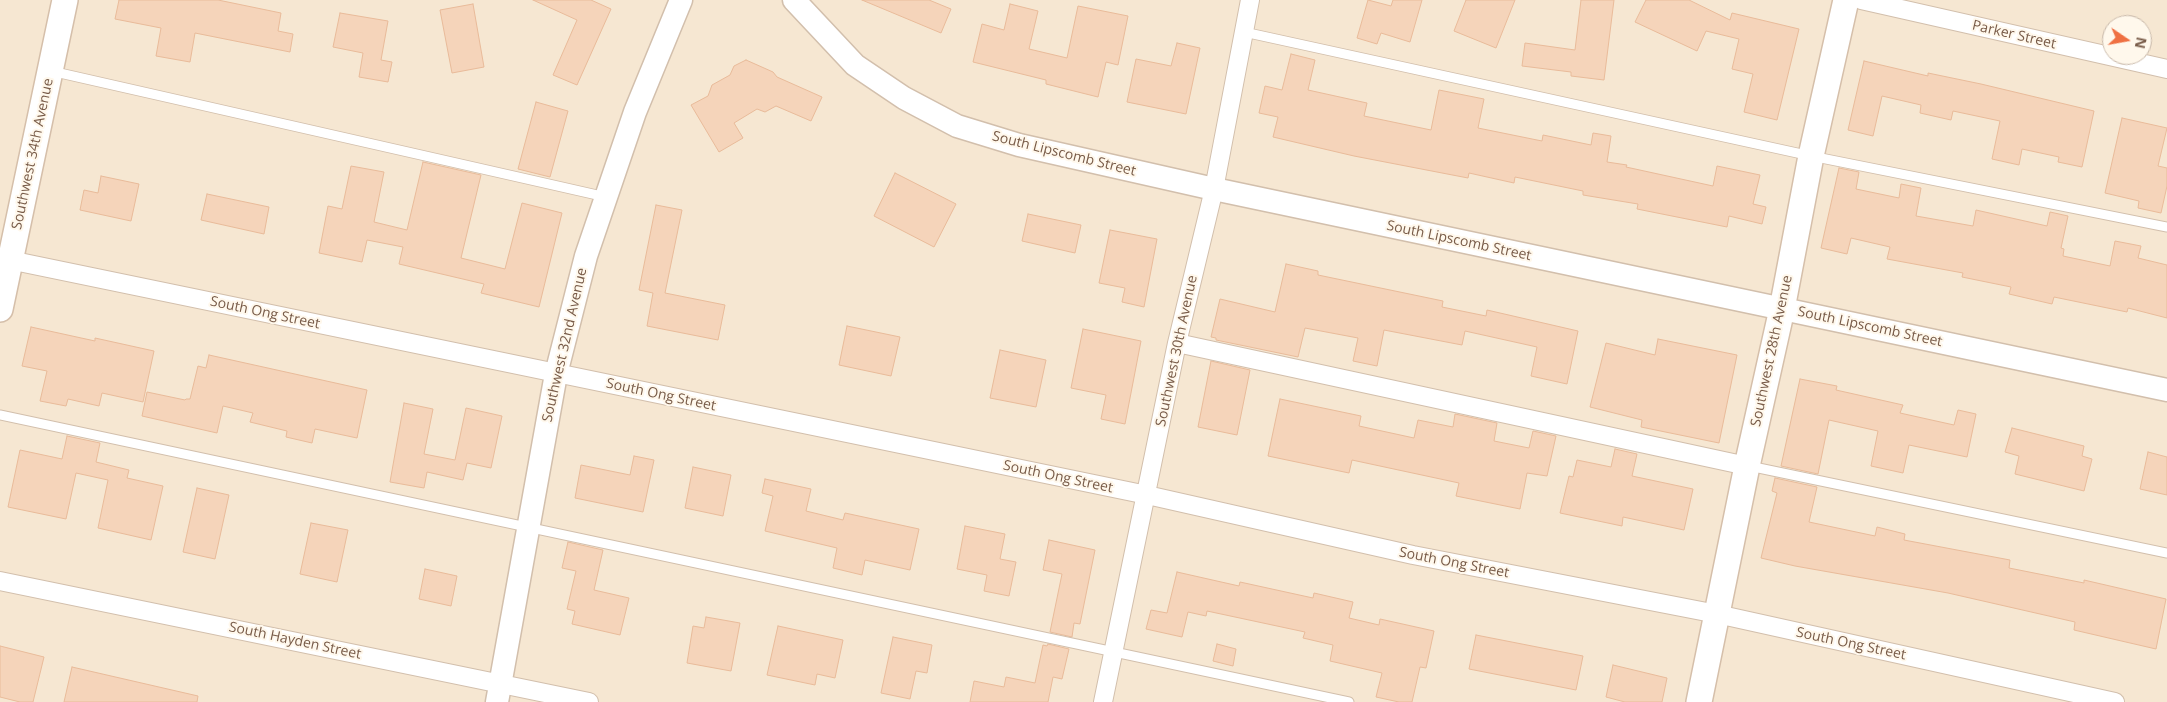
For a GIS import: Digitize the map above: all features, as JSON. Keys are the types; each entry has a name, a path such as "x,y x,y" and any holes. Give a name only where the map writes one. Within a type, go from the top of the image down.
{"main road":[{"name":"Southwest 34th Avenue","path":"0,309 5,259 66,0"},
{"name":"Southwest 28th Avenue","path":"1699,702 1846,0"}],"street":[{"name":"Southwest 32nd Avenue","path":"496,696 556,374 586,256 635,112 681,0"},
{"name":"South Lipscomb Street","path":"794,0 855,66 904,98 957,126 1020,145 1214,189 2167,390"},
{"name":"Southwest 30th Avenue","path":"1103,702 1178,343 1214,189 1250,0"},
{"name":"Parker Street","path":"1861,0 2167,70"},
{"name":"South Ong Street","path":"5,259 1147,495 1413,555 1717,614 2115,702"},
{"path":"1178,343 1747,466"},
{"name":"South Hayden Street","path":"0,581 496,696 589,702"}],"lane":[{"path":"1244,32 1812,156 2167,227"},
{"path":"50,71 606,198"},
{"path":"0,415 528,529 1349,702"},
{"path":"1747,466 2167,553"}],"shaded area":[{"path":"0,0 2167,0 2167,702 0,702"}],"building":[{"path":"119,0 218,0 281,13 278,31 293,34 290,52 195,33 190,62 156,56 161,28 115,19"},
{"path":"533,0 591,0 611,9 577,85 553,75 577,20"},
{"path":"862,0 929,0 951,9 941,33"},
{"path":"1368,0 1391,6 1393,0 1422,0 1410,42 1381,33 1377,44 1357,38"},
{"path":"1466,0 1515,0 1496,48 1454,31"},
{"path":"1581,0 1614,0 1604,80 1571,76 1571,72 1522,66 1525,43 1575,50"},
{"path":"1646,0 1689,0 1730,20 1732,13 1799,29 1777,120 1744,112 1753,74 1732,69 1739,39 1706,31 1697,51 1635,22"},
{"path":"473,4 484,67 452,73 440,10"},
{"path":"1010,4 1038,11 1029,49 1067,58 1078,6 1128,16 1118,65 1106,62 1098,97 1046,84 1046,80 973,62 982,24 1004,30"},
{"path":"340,13 388,21 381,60 392,62 388,82 359,77 363,53 333,47"},
{"path":"1177,43 1200,48 1186,114 1127,102 1136,59 1171,66"},
{"path":"1291,54 1315,60 1308,90 1367,103 1364,116 1431,130 1439,90 1484,99 1478,128 1542,141 1543,135 1591,145 1593,133 1611,136 1607,162 1713,186 1717,166 1760,175 1753,204 1766,207 1762,224 1729,216 1727,227 1637,209 1638,204 1583,195 1583,191 1515,177 1514,183 1469,173 1468,178 1354,156 1273,137 1278,117 1259,113 1265,86 1282,90"},
{"path":"746,60 773,72 777,77 822,97 811,121 776,106 765,112 757,109 734,123 743,138 719,152 691,105 708,96 712,85 730,75 734,66"},
{"path":"1864,61 1928,76 1928,73 1981,84 2094,111 2082,167 2058,162 2059,157 2022,149 2019,165 1992,159 2000,121 1953,111 1951,120 1920,113 1921,105 1882,96 1873,136 1848,130"},
{"path":"536,102 568,111 550,177 518,169"},
{"path":"2122,118 2167,128 2158,166 2167,168 2167,186 2161,213 2138,208 2139,201 2105,193"},
{"path":"423,162 481,175 461,258 505,269 522,203 562,213 539,307 481,293 484,284 399,264 403,247 367,240 362,262 319,253 328,206 342,209 351,166 384,172 374,222 407,230"},
{"path":"1839,168 1859,172 1856,189 1899,198 1901,184 1921,188 1916,216 1973,226 1976,210 2047,226 2050,212 2068,216 2061,248 2064,249 2063,256 2110,266 2115,241 2141,246 2138,258 2167,265 2167,318 2128,308 2127,312 2054,297 2052,304 2009,294 2011,287 1962,277 1963,273 1887,259 1890,247 1851,238 1847,254 1821,248"},
{"path":"895,173 956,204 934,247 874,216"},
{"path":"101,176 139,184 131,221 80,210 84,190 98,193"},
{"path":"207,194 269,207 264,234 201,220"},
{"path":"656,205 682,210 665,293 725,305 718,340 647,326 653,293 639,290"},
{"path":"1028,214 1081,225 1075,253 1022,241"},
{"path":"1110,230 1157,239 1144,307 1122,302 1125,288 1099,283"},
{"path":"1286,264 1318,271 1318,275 1443,301 1442,307 1486,316 1487,310 1578,331 1567,384 1531,376 1537,347 1465,331 1462,345 1384,330 1377,366 1353,361 1358,338 1305,328 1298,357 1216,340 1216,338 1211,337 1220,299 1275,312"},
{"path":"847,326 900,337 891,376 839,365"},
{"path":"31,327 154,351 143,402 102,393 99,406 68,399 66,406 40,401 47,371 22,366"},
{"path":"1083,329 1141,341 1125,424 1101,419 1106,395 1071,388"},
{"path":"1658,339 1737,355 1719,443 1641,427 1642,420 1590,407 1606,343 1655,355"},
{"path":"1000,350 1046,360 1036,407 990,398"},
{"path":"209,355 367,390 357,438 315,429 312,443 286,437 287,431 250,422 253,413 223,406 217,433 142,416 147,392 185,400 190,399 198,366 206,368"},
{"path":"1211,361 1250,370 1237,435 1198,427"},
{"path":"1800,379 1837,386 1836,390 1903,405 1900,413 1954,425 1958,410 1976,414 1967,457 1909,445 1903,473 1871,466 1878,431 1829,420 1818,474 1781,466"},
{"path":"1280,399 1361,416 1359,426 1414,438 1418,420 1453,427 1455,414 1497,423 1494,441 1529,448 1533,431 1556,436 1547,476 1527,473 1520,509 1456,496 1459,483 1352,460 1349,473 1268,456"},
{"path":"404,403 433,409 424,454 455,460 466,408 502,416 491,468 467,463 463,480 427,472 424,488 390,482"},
{"path":"2012,428 2084,446 2082,456 2092,459 2084,491 2015,474 2019,456 2005,452"},
{"path":"67,436 100,443 96,462 129,470 127,478 163,486 151,540 98,528 108,480 76,473 66,519 8,507 20,450 62,459"},
{"path":"1615,449 1637,454 1632,476 1693,489 1684,530 1623,517 1622,526 1560,513 1569,476 1573,477 1577,460 1611,467"},
{"path":"2148,452 2167,457 2167,495 2140,489"},
{"path":"634,456 654,460 643,512 575,498 581,465 630,475"},
{"path":"693,467 731,475 723,516 685,508"},
{"path":"1775,478 1817,487 1809,522 1875,536 1877,527 1905,534 1904,540 2010,560 2009,568 2084,583 2084,580 2166,599 2156,649 2074,630 2075,622 1948,593 1795,566 1761,558 1777,493 1772,491"},
{"path":"765,479 811,489 806,511 843,520 845,513 919,529 910,570 865,560 862,575 833,568 837,548 765,531 773,496 762,493"},
{"path":"197,488 229,495 215,559 183,552"},
{"path":"311,523 348,530 337,582 300,574"},
{"path":"965,526 1005,534 1000,559 1016,562 1009,596 984,591 987,575 957,569"},
{"path":"1049,540 1095,550 1080,624 1074,623 1072,637 1050,632 1062,574 1043,570"},
{"path":"568,542 603,550 594,590 629,598 620,635 572,624 575,611 567,609 576,571 562,568"},
{"path":"425,569 457,576 451,606 419,599"},
{"path":"1177,572 1239,586 1240,582 1313,598 1314,593 1353,602 1349,618 1379,625 1380,619 1434,631 1426,668 1420,667 1412,702 1399,702 1376,697 1382,673 1330,661 1333,645 1303,638 1305,632 1207,611 1206,616 1188,612 1182,637 1146,629 1151,610 1167,613"},
{"path":"706,617 740,623 731,671 687,663 693,626 704,628"},
{"path":"778,626 843,640 835,678 817,674 815,685 767,675"},
{"path":"1476,635 1583,656 1576,690 1469,669"},
{"path":"893,637 932,645 927,673 916,671 910,699 881,693"},
{"path":"1048,644 1069,649 1062,679 1053,677 1048,702 970,702 974,681 1004,687 1006,677 1035,683 1043,645 1047,646"},
{"path":"1217,644 1236,649 1233,666 1213,661"},
{"path":"0,646 44,657 33,702 20,702 0,697"},
{"path":"1613,665 1667,678 1662,702 1625,702 1606,697"},
{"path":"72,667 198,696 197,702 64,702"}]}
